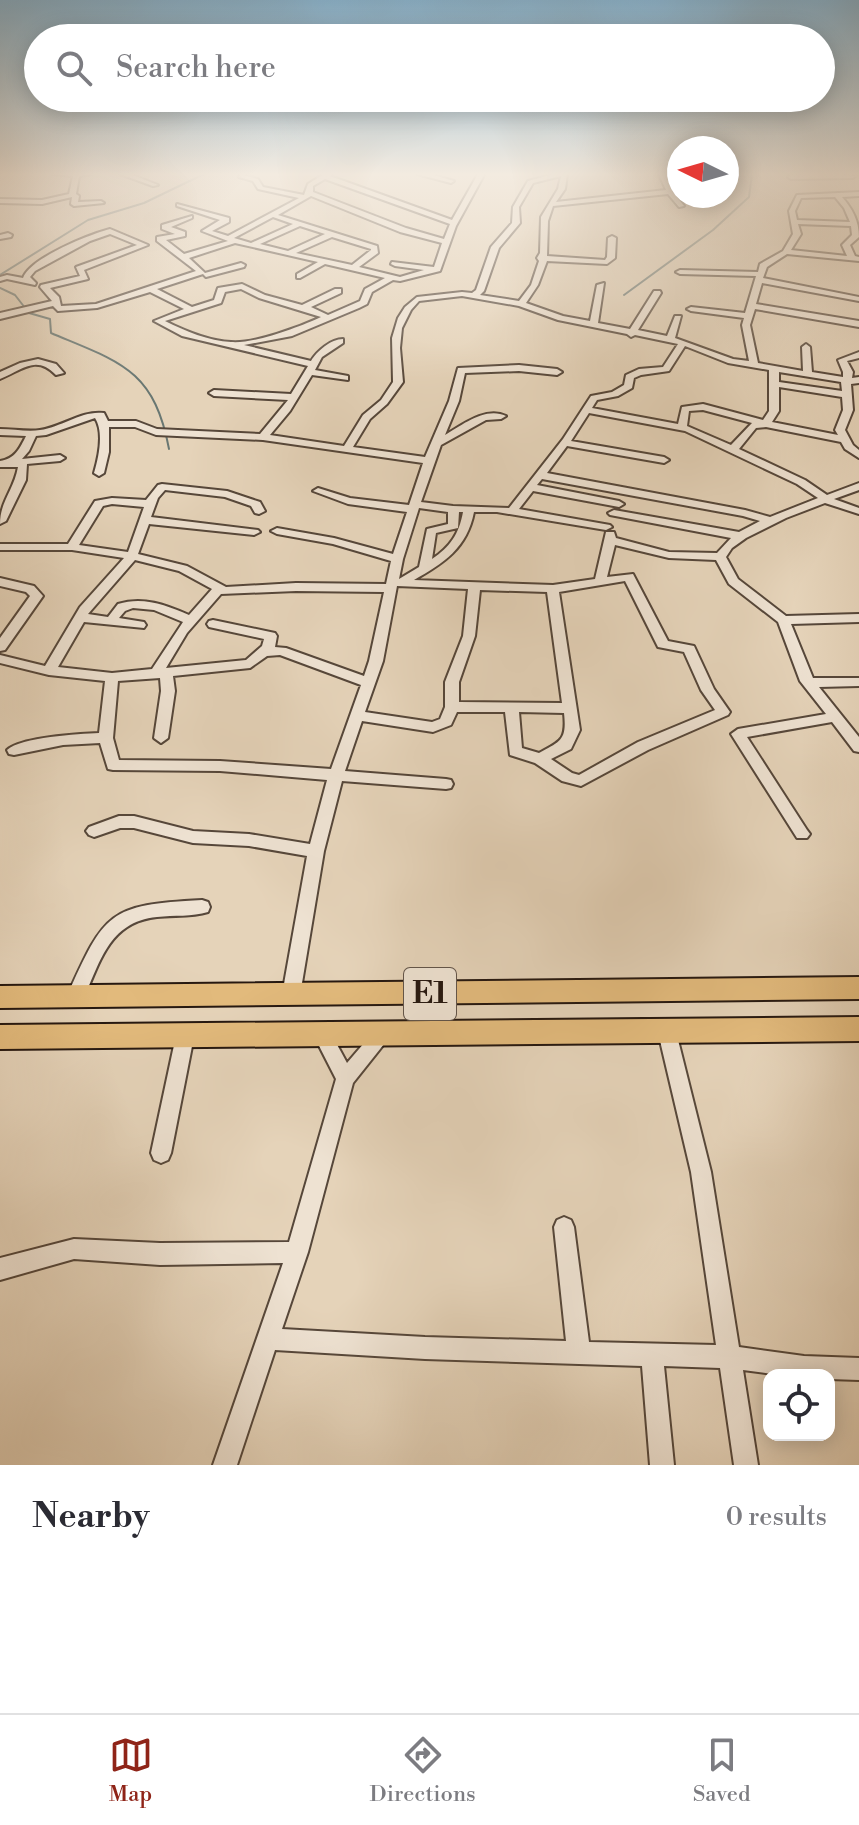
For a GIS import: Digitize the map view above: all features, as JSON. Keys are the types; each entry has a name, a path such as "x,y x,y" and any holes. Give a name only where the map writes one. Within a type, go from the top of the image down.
{"highway":[{"name":"E1","path":"0,997 859,988"},
{"name":"E1","path":"0,1037 859,1029"}],"street":[{"path":"29,282 26,277 45,262 81,242"},
{"path":"44,287 85,277 79,269 144,245 138,242"},
{"path":"164,242 221,290"},
{"path":"184,257 225,242"},
{"path":"241,242 396,278 417,299"},
{"path":"252,245 258,242"},
{"path":"287,254 313,242"},
{"path":"353,268 376,249 357,242"},
{"path":"437,269 448,242"},
{"path":"472,297 480,291 499,242"},
{"path":"521,304 530,296 538,279 545,242"},
{"path":"541,258 607,262 611,258 612,242"},
{"path":"754,365 746,334 750,311 765,264 786,252 792,242"},
{"path":"849,242 846,245 856,258"},
{"path":"786,252 856,258"},
{"path":"300,276 322,263"},
{"path":"395,264 437,269"},
{"path":"0,279 7,277 44,287 55,297 56,307 62,310 97,306 204,273 241,265"},
{"path":"228,345 289,334 363,303 368,291 396,278 437,269"},
{"path":"680,272 761,277 859,299"},
{"path":"594,323 601,285"},
{"path":"221,290 242,286 258,297 305,307 327,317"},
{"path":"151,289 190,309"},
{"path":"221,290 218,301 158,321 170,329 345,378"},
{"path":"305,307 338,291"},
{"path":"631,334 657,293"},
{"path":"347,449 366,417 384,402 398,382 394,354 399,321 417,299 455,294 521,304 561,318 683,342 721,359 853,380"},
{"path":"0,316 56,303"},
{"path":"691,309 750,311 859,324"},
{"path":"670,340 678,318"},
{"path":"263,437 294,397 323,351 340,341"},
{"path":"512,511 565,443 594,398 615,394 629,386 629,377 633,374 666,369 683,342"},
{"path":"806,347 808,372"},
{"path":"853,380 842,360 859,355"},
{"path":"0,376 35,360 48,362 59,373"},
{"path":"291,995 316,851 336,775 369,683 394,584 397,559 462,369 528,368 557,372"},
{"path":"734,448 753,426 765,424 774,411 774,369"},
{"path":"853,380 847,412 840,425 843,439 859,455"},
{"path":"774,384 848,395"},
{"path":"214,393 294,397"},
{"path":"682,428 685,409 703,407 765,424 843,439"},
{"path":"586,410 682,428 734,448 801,482 824,499 859,511"},
{"path":"847,412 859,413"},
{"path":"0,432 32,434 101,415 104,424 103,459 99,473"},
{"path":"439,442 484,417 501,416"},
{"path":"104,424 146,426 156,432 263,437 429,461"},
{"path":"10,463 24,451 32,434"},
{"path":"565,443 664,460"},
{"path":"10,463 60,458"},
{"path":"0,521 21,480 23,466 10,463"},
{"path":"538,475 745,513 772,521"},
{"path":"49,671 79,617 132,556 159,489 169,486 227,494 256,504 259,511"},
{"path":"720,557 729,544 740,536 793,510 816,506 824,499 859,486"},
{"path":"529,487 740,536"},
{"path":"600,581 611,540 606,527 623,490"},
{"path":"318,491 348,501 512,511 606,527"},
{"path":"72,547 99,503 151,504"},
{"path":"425,568 431,531 454,526 453,509"},
{"path":"394,584 456,547 466,529 469,509"},
{"path":"144,520 254,532"},
{"path":"277,531 334,541 397,559"},
{"path":"611,540 669,555 720,557"},
{"path":"0,547 72,547 132,556 183,568 219,589 232,592 394,584 553,589 621,577 632,580 663,644 689,649 708,690 802,834"},
{"path":"720,557 733,581 783,620 809,683 859,747"},
{"path":"0,582 30,589 37,596 0,647"},
{"path":"358,716 438,727 446,722 452,707 450,692 458,660 469,636 474,586"},
{"path":"161,674 191,621 219,589"},
{"path":"540,759 566,745 573,730 553,589"},
{"path":"111,621 120,609 127,606 168,609 191,621"},
{"path":"79,617 140,625"},
{"path":"783,620 859,618"},
{"path":"3,664 112,677 240,667 250,664 268,648 271,636 213,624"},
{"path":"262,652 281,651 369,683"},
{"path":"161,674 168,691 161,738"},
{"path":"112,677 106,738 110,761 121,767 200,765 446,784"},
{"path":"809,683 859,682"},
{"path":"452,707 570,708"},
{"path":"512,709 515,751 540,759 567,777 581,781 643,746 723,712"},
{"path":"738,734 836,717"},
{"path":"14,750 63,740 106,738"},
{"path":"94,831 119,822 134,822 193,837 249,840 316,851"},
{"path":"76,996 106,933 114,923 136,912 202,907"},
{"path":"667,1032 701,1172 746,1465"},
{"path":"322,1034 345,1079"},
{"path":"225,1465 297,1252 345,1079 383,1034"},
{"path":"161,1153 185,1036"},
{"path":"564,1227 579,1353"},
{"path":"0,1269 74,1249 160,1254 297,1252"},
{"path":"269,1339 652,1357 731,1357 804,1367 859,1369"},
{"path":"652,1357 662,1465"}],"waterway":[{"path":"0,275 52,242"},
{"path":"624,295 696,242"},
{"path":"0,288 15,295 29,313 50,319 51,333 115,361 130,372 154,401 169,449"}]}
